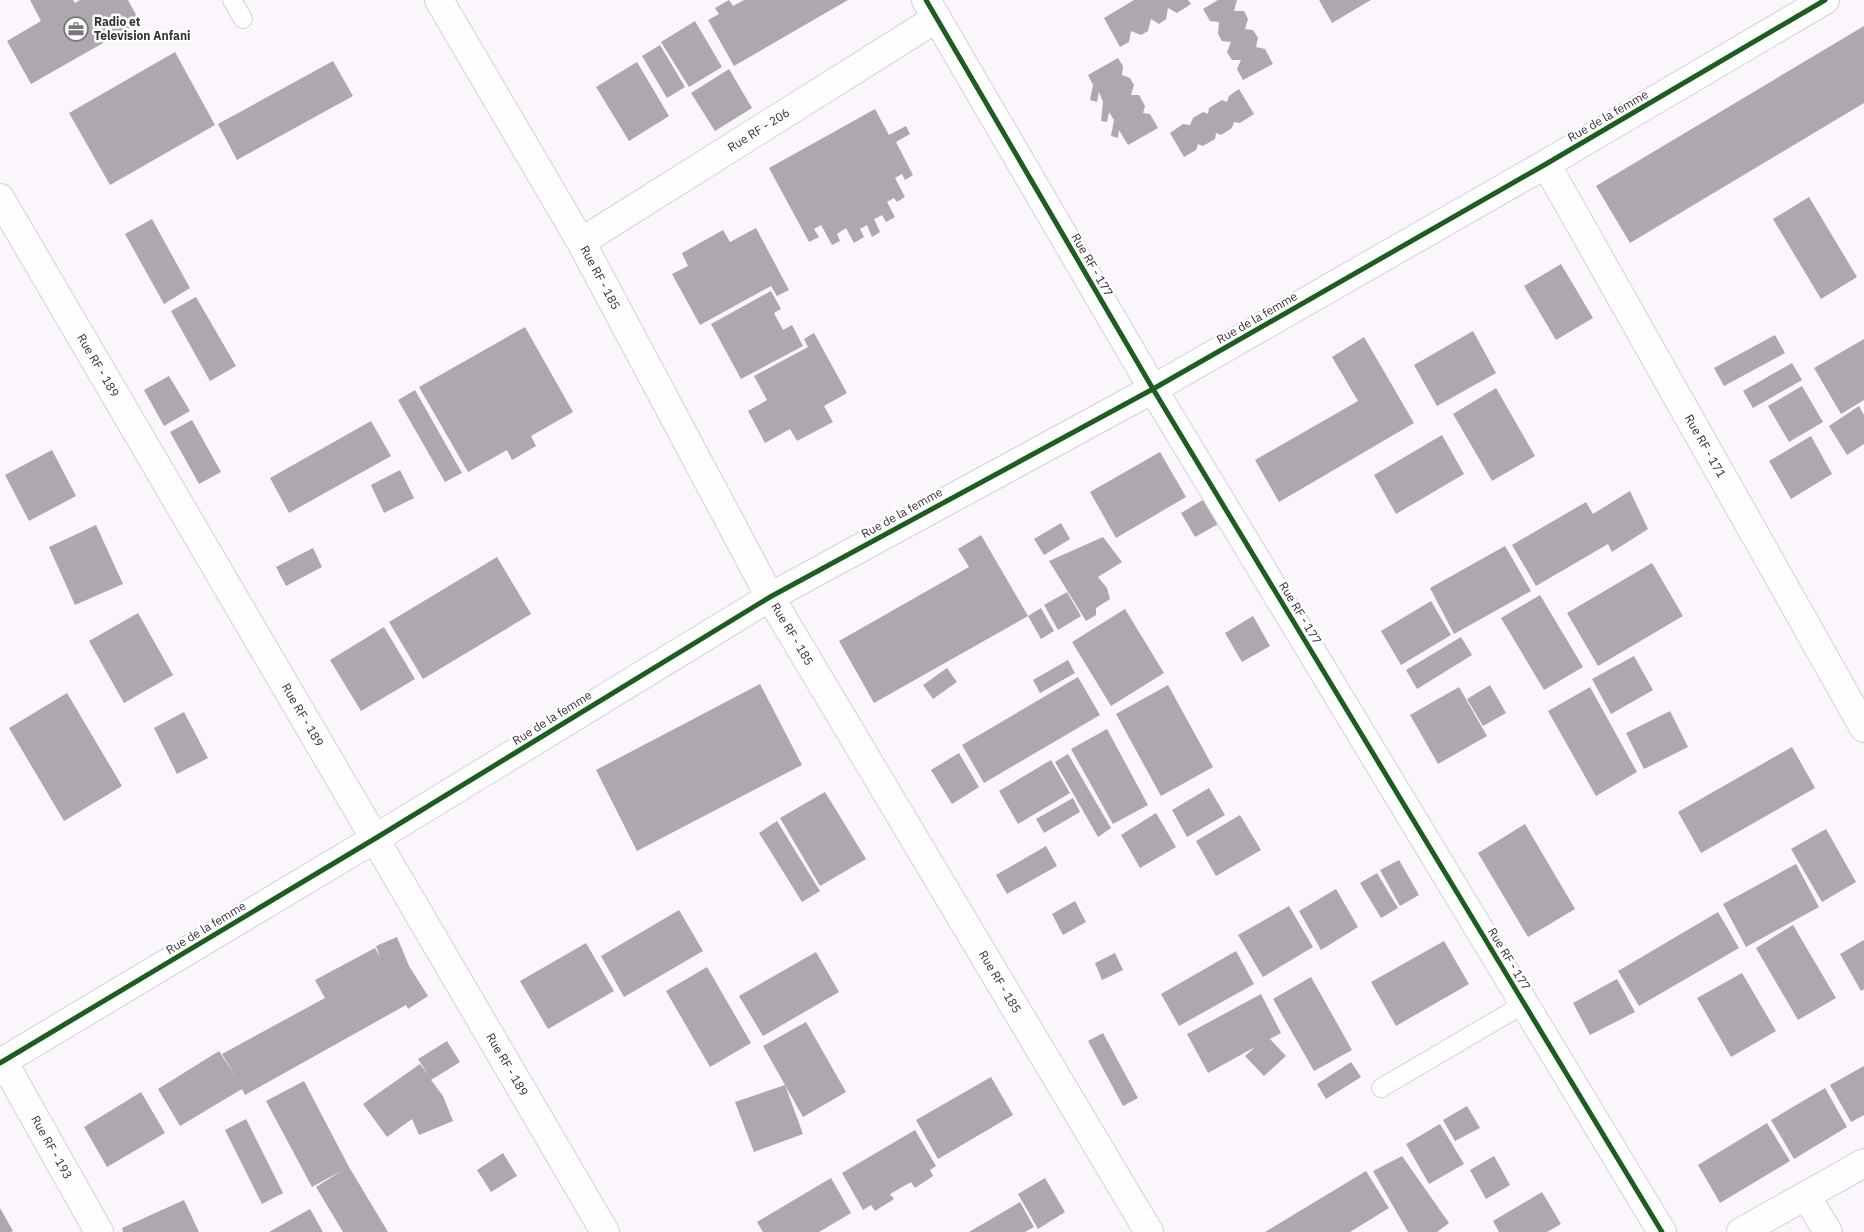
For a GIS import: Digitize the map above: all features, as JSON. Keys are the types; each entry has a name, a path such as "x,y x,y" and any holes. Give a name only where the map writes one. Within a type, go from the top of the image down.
{"street":[{"name":"Rue RF - 185","path":"439,0 581,242 770,597 1149,1232"},
{"name":"Rue de la femme","path":"2,1062 376,838 770,597 1153,389 1546,164 1825,0"},
{"name":"Rue RF - 206","path":"581,242 932,9"},
{"name":"Rue RF - 177","path":"932,9 1153,389 1662,1232"},
{"name":"Rue RF - 171","path":"1546,164 1864,728"},
{"name":"Rue RF - 189","path":"0,198 605,1232"},
{"name":"Rue RF - 193","path":"2,1062 99,1232"},
{"path":"1742,1232 1864,1163"},
{"path":"1806,1196 1828,1232"}],"lane":[{"path":"232,0 243,19"},
{"path":"1381,1088 1524,1004"}],"building":[{"path":"30,0 73,0 75,3 80,0 128,0 140,22 31,84 7,41 41,21"},
{"path":"729,0 733,6 744,0 848,0 734,66 708,20 719,14 715,8"},
{"path":"1134,0 1188,0 1191,4 1177,13 1168,8 1166,19 1159,24 1151,19 1148,31 1141,35 1131,31 1129,42 1120,47 1104,18"},
{"path":"1218,0 1237,0 1234,11 1244,11 1248,19 1245,29 1253,30 1258,38 1256,47 1265,49 1273,64 1243,80 1237,69 1241,60 1232,60 1227,52 1231,42 1222,41 1218,34 1219,22 1210,21 1203,9"},
{"path":"1319,0 1371,0 1332,23"},
{"path":"695,21 722,67 689,87 661,42"},
{"path":"1864,26 1864,103 1630,243 1596,186"},
{"path":"660,45 685,87 667,98 642,56"},
{"path":"175,52 215,125 110,185 69,113"},
{"path":"1118,58 1123,66 1122,75 1130,78 1134,85 1131,95 1139,95 1145,106 1143,113 1150,114 1158,128 1128,145 1119,130 1118,138 1111,136 1114,120 1109,112 1107,122 1101,121 1103,102 1099,92 1097,102 1090,100 1093,85 1088,75"},
{"path":"333,61 353,96 237,160 218,124"},
{"path":"637,62 669,116 629,141 596,87"},
{"path":"729,69 752,108 715,131 691,93"},
{"path":"1239,89 1254,114 1240,123 1234,122 1232,128 1221,135 1216,133 1215,139 1203,146 1198,144 1196,150 1184,157 1170,133 1183,124 1190,125 1193,118 1203,112 1208,114 1209,108 1222,100 1227,102 1229,96"},
{"path":"875,109 889,135 906,126 910,134 896,142 913,175 905,180 902,174 895,178 905,197 897,202 894,198 887,202 895,217 886,222 882,215 874,219 880,232 872,237 867,225 860,229 864,237 854,243 846,228 837,234 840,241 832,245 821,225 814,229 819,237 809,242 769,168"},
{"path":"1809,197 1857,277 1821,299 1773,219"},
{"path":"152,219 190,288 164,304 125,234"},
{"path":"756,228 789,290 777,296 771,286 700,325 672,274 688,266 682,253 723,230 730,242"},
{"path":"1561,264 1593,318 1556,340 1524,286"},
{"path":"771,291 781,309 774,313 783,330 792,325 803,346 741,379 711,324"},
{"path":"196,297 236,366 210,381 171,311"},
{"path":"525,327 573,412 531,436 536,446 512,460 507,450 468,472 419,387"},
{"path":"1473,331 1496,373 1437,406 1414,365"},
{"path":"814,333 847,393 824,406 833,422 797,441 790,429 765,443 748,411 767,400 754,376 808,347 804,339"},
{"path":"1775,335 1785,353 1724,386 1714,368"},
{"path":"1364,337 1414,423 1279,502 1255,460 1358,401 1332,357"},
{"path":"1864,339 1864,400 1841,414 1814,368"},
{"path":"1792,363 1802,380 1753,408 1743,391"},
{"path":"169,376 190,411 164,426 144,390"},
{"path":"1802,386 1823,422 1789,442 1768,406"},
{"path":"1496,388 1535,456 1492,481 1453,414"},
{"path":"415,390 462,473 445,482 398,400"},
{"path":"1859,406 1864,415 1864,444 1847,455 1829,426"},
{"path":"192,420 221,472 199,484 170,432"},
{"path":"371,421 391,456 289,513 270,478"},
{"path":"1442,435 1464,474 1396,514 1374,475"},
{"path":"1811,436 1832,474 1791,499 1769,461"},
{"path":"52,450 76,496 29,521 5,475"},
{"path":"1160,452 1186,497 1116,538 1090,492"},
{"path":"400,470 414,498 384,513 371,485"},
{"path":"1630,491 1648,529 1612,552 1608,544 1536,586 1512,545 1586,502 1593,514"},
{"path":"1206,498 1220,523 1195,537 1181,513"},
{"path":"1061,523 1070,539 1044,555 1034,539"},
{"path":"96,525 123,584 75,605 49,547"},
{"path":"981,535 1028,616 874,703 839,641 969,567 958,549"},
{"path":"1103,537 1122,562 1098,577 1107,588 1110,599 1096,608 1096,615 1086,621 1049,561"},
{"path":"1505,546 1531,591 1454,634 1430,588"},
{"path":"313,548 322,567 286,586 276,567"},
{"path":"497,557 531,614 423,679 389,622"},
{"path":"1652,563 1683,616 1598,666 1567,613"},
{"path":"1067,592 1081,616 1058,630 1044,605"},
{"path":"1540,595 1583,667 1544,690 1501,618"},
{"path":"1431,601 1451,635 1401,665 1381,631"},
{"path":"1041,608 1054,631 1041,639 1028,616"},
{"path":"1125,609 1164,673 1111,706 1072,642"},
{"path":"138,613 173,675 124,703 89,641"},
{"path":"1253,616 1270,646 1242,662 1225,633"},
{"path":"384,627 415,679 361,711 330,660"},
{"path":"1461,637 1472,655 1417,689 1406,670"},
{"path":"1634,656 1653,690 1611,714 1592,679"},
{"path":"1068,660 1075,673 1040,693 1033,680"},
{"path":"947,668 957,682 933,699 923,685"},
{"path":"1078,677 1100,715 984,783 962,745"},
{"path":"760,684 802,765 637,851 596,770"},
{"path":"1168,685 1213,767 1161,796 1116,714"},
{"path":"1490,685 1506,713 1483,726 1467,699"},
{"path":"1459,687 1487,736 1438,764 1410,715"},
{"path":"1590,687 1637,772 1596,796 1548,711"},
{"path":"67,693 122,786 64,821 9,728"},
{"path":"1670,711 1688,747 1644,769 1626,733"},
{"path":"184,712 208,758 177,774 154,728"},
{"path":"1107,729 1148,805 1113,824 1071,749"},
{"path":"1792,747 1815,788 1701,853 1678,812"},
{"path":"959,753 979,787 952,804 931,770"},
{"path":"1068,754 1111,828 1098,837 1055,762"},
{"path":"1051,760 1070,793 1018,824 999,791"},
{"path":"1209,788 1225,815 1187,837 1172,810"},
{"path":"825,792 866,859 820,886 780,818"},
{"path":"1073,798 1080,812 1044,833 1036,819"},
{"path":"1156,813 1176,847 1140,868 1121,835"},
{"path":"1240,815 1261,850 1216,876 1196,841"},
{"path":"777,821 820,891 802,902 759,833"},
{"path":"1525,824 1575,909 1528,937 1478,853"},
{"path":"1826,829 1856,882 1822,902 1791,849"},
{"path":"1046,846 1057,866 1007,894 996,875"},
{"path":"1399,860 1419,895 1400,906 1380,870"},
{"path":"1796,864 1819,907 1746,947 1723,904"},
{"path":"1377,873 1398,908 1381,918 1360,883"},
{"path":"1336,889 1358,927 1321,950 1299,911"},
{"path":"1075,901 1086,922 1063,935 1052,914"},
{"path":"1289,906 1313,947 1263,977 1238,935"},
{"path":"679,910 703,951 624,997 601,956"},
{"path":"1718,912 1739,948 1639,1006 1618,971"},
{"path":"1793,925 1836,998 1798,1020 1756,948"},
{"path":"397,937 409,966 428,996 408,1009 406,1005 245,1095 242,1089 180,1126 158,1089 219,1051 237,1079 222,1054 325,998 315,980 375,948 380,957 376,946"},
{"path":"1864,940 1864,989 1861,991 1840,954"},
{"path":"1444,941 1469,984 1396,1026 1371,982"},
{"path":"586,943 614,991 548,1029 520,981"},
{"path":"1236,951 1254,984 1179,1026 1161,994"},
{"path":"816,952 839,992 763,1036 739,996"},
{"path":"1115,953 1123,970 1102,980 1095,963"},
{"path":"707,967 751,1043 710,1067 666,991"},
{"path":"1742,973 1776,1031 1731,1057 1697,998"},
{"path":"1311,977 1352,1050 1314,1071 1273,999"},
{"path":"1617,979 1635,1012 1590,1035 1573,1003"},
{"path":"1261,994 1281,1033 1270,1039 1286,1056 1264,1076 1245,1056 1255,1047 1208,1073 1187,1034"},
{"path":"806,1022 846,1092 803,1117 763,1046"},
{"path":"1103,1033 1138,1098 1123,1106 1088,1041"},
{"path":"447,1041 460,1062 431,1080 443,1096 453,1121 419,1135 412,1119 387,1137 363,1104 420,1064 429,1076 418,1059"},
{"path":"1351,1062 1361,1077 1326,1099 1317,1084"},
{"path":"1864,1066 1864,1115 1851,1122 1830,1085"},
{"path":"991,1077 1013,1115 938,1159 916,1120"},
{"path":"304,1081 349,1167 388,1232 343,1232 316,1187 343,1170 312,1187 266,1101"},
{"path":"785,1085 803,1134 754,1152 735,1102"},
{"path":"1825,1088 1847,1127 1794,1159 1771,1120"},
{"path":"141,1092 165,1133 107,1167 84,1127"},
{"path":"1467,1106 1480,1128 1455,1141 1443,1120"},
{"path":"246,1119 283,1193 262,1204 225,1130"},
{"path":"1767,1123 1790,1161 1720,1203 1698,1165"},
{"path":"1440,1124 1464,1164 1429,1184 1406,1144"},
{"path":"915,1130 936,1166 930,1170 933,1176 915,1188 911,1182 890,1194 894,1199 875,1211 871,1205 863,1210 842,1173"},
{"path":"503,1153 517,1176 491,1192 477,1170"},
{"path":"1402,1156 1449,1223 1437,1232 1408,1232 1373,1171"},
{"path":"1494,1156 1510,1185 1486,1199 1470,1170"},
{"path":"1366,1171 1389,1208 1350,1232 1265,1232"},
{"path":"831,1178 851,1213 819,1232 763,1232 757,1222"},
{"path":"1045,1178 1065,1212 1038,1229 1018,1194"},
{"path":"1542,1192 1561,1224 1547,1232 1499,1232 1493,1221"},
{"path":"184,1200 199,1232 123,1232 122,1228"},
{"path":"1020,1202 1034,1227 1025,1232 969,1232"},
{"path":"0,1208 13,1231 0,1232"},
{"path":"310,1209 323,1232 269,1232"}],"cycle path":[{"path":"926,0 1153,389 1662,1232"},
{"path":"0,1063 376,838 770,597 1153,389 1546,164 1825,0"}],"place":[{"name":"Radio et Television Anfani","path":"76,29"}]}
